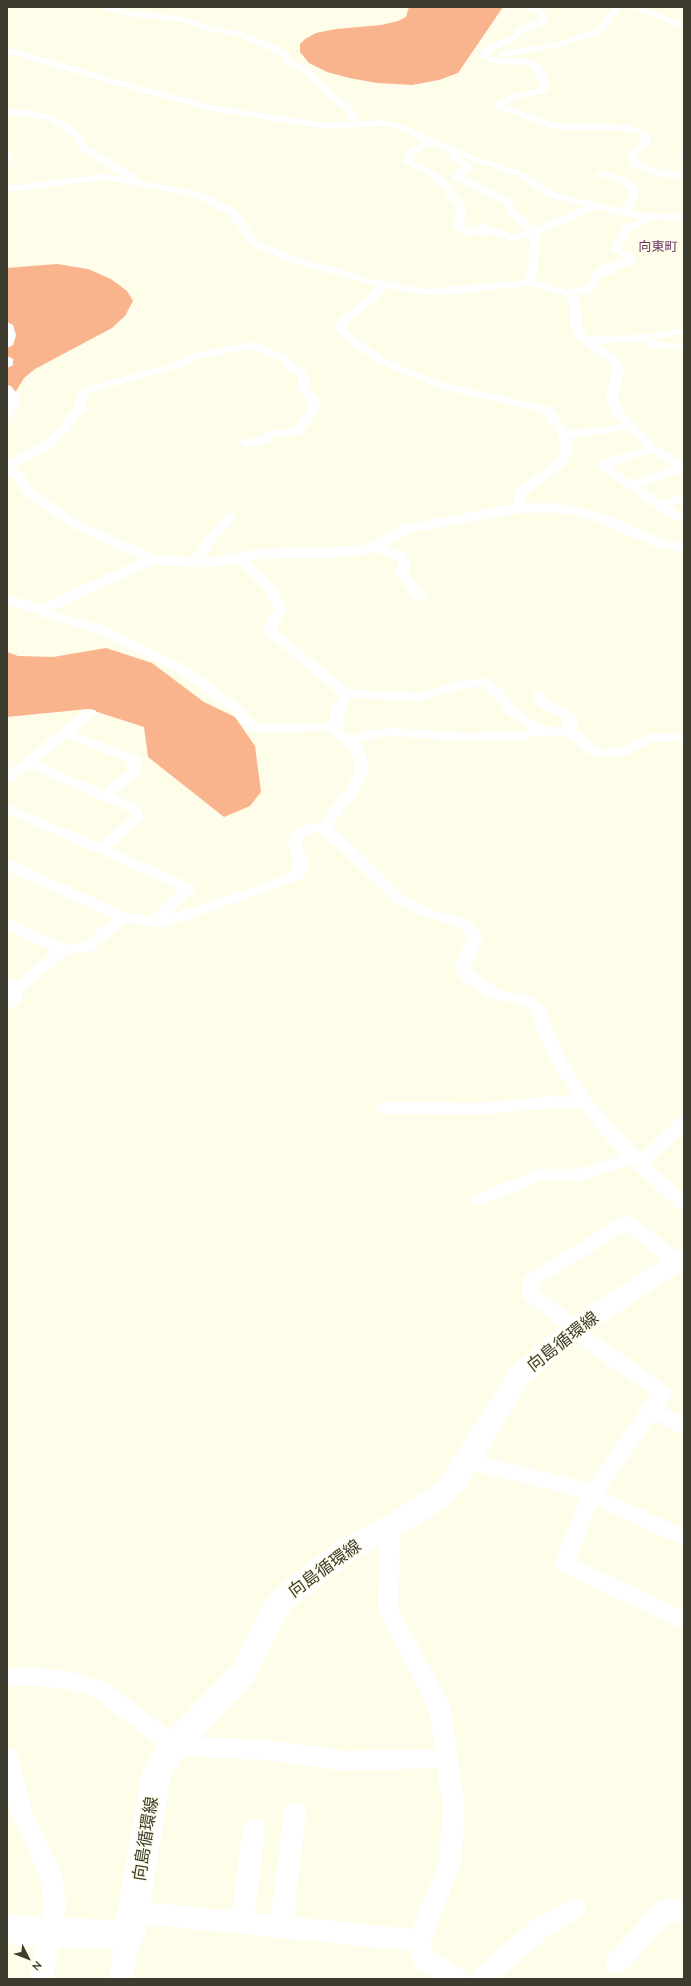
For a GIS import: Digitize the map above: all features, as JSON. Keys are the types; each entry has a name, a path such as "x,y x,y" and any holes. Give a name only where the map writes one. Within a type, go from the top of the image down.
{"main road":[{"name":"向島循環線","path":"132,1924 157,1772 174,1746 243,1673 279,1604 290,1593 345,1550 406,1518 439,1497 455,1480 519,1376 573,1330 680,1260"},
{"path":"7,1928 20,1931 51,1932 132,1924"}],"street":[{"path":"105,7 135,14 184,20 211,29 240,34 286,54 289,63 304,69 334,98 348,109 358,124"},
{"path":"484,56 486,50 512,39 521,30 542,22 545,17 540,12 525,7"},
{"path":"484,56 538,48 580,39 603,29 617,7"},
{"path":"633,7 684,26"},
{"path":"7,50 132,87 216,109 313,125 338,126 380,123 397,126 490,165 520,174 552,195 625,213 652,217 684,217"},
{"path":"484,56 497,61 532,64 540,71 544,80 543,91 512,98 501,103 500,106 503,108 538,119 552,126 626,128 642,132 646,138 646,142 631,156 635,164 660,174 684,176"},
{"path":"7,112 31,114 51,118 78,136 83,148 140,184"},
{"path":"435,143 421,145 409,157 409,162 426,170 449,189 450,194 461,206 460,220 493,230 512,238 536,231 594,206"},
{"path":"435,143 436,147 468,167 457,177 507,201 512,213 536,231"},
{"path":"7,154 7,160"},
{"path":"600,174 621,179 633,188 634,194 625,213"},
{"path":"7,189 105,177 189,192 233,213 251,239 273,252 312,265 341,272 356,279 426,292 442,292 529,283 567,293 590,289 598,274 603,271 606,266 624,264 629,261 631,257 615,250 627,228 652,217"},
{"path":"529,283 533,268 536,231"},
{"path":"603,271 616,272"},
{"path":"384,285 372,298 346,318 340,328 350,339 380,360 448,388 547,409 565,435 566,454 559,464 542,478 526,488 520,496 519,508"},
{"path":"567,293 575,302 576,326 581,336 614,360 618,368 614,381 612,397 620,414 653,449 684,467"},
{"path":"7,325 10,335 7,345"},
{"path":"586,341 653,337 684,331"},
{"path":"647,337 651,345 684,347"},
{"path":"246,443 265,440 272,434 297,432 312,412 314,404 312,398 302,386 305,380 300,372 290,366 285,359 252,345 198,355 175,366 83,391 79,411 73,414 67,426 50,443 7,468 21,478 25,490 74,524 152,559 219,562 259,554 313,552 330,553 374,547 408,528 519,508 578,511 599,517 661,544 684,547"},
{"path":"7,359 7,365"},
{"path":"7,388 13,396 13,403 7,415"},
{"path":"565,435 630,426"},
{"path":"653,449 607,462 603,466 684,519"},
{"path":"631,485 684,467"},
{"path":"661,505 684,498"},
{"path":"195,562 208,542 230,517"},
{"path":"374,547 400,556 405,563 402,574 420,596"},
{"path":"38,609 62,602 152,559"},
{"path":"240,559 271,589 281,610 271,625 272,632 342,691 348,694 419,697 461,685 483,682 497,692 512,711 523,720 546,732"},
{"path":"7,600 38,609 46,614 99,629 182,669 235,708 251,726 257,728 336,727"},
{"path":"323,827 336,813 353,790 361,772 360,756 350,741 338,734 336,727 338,710 348,694"},
{"path":"539,695 544,704 569,716 571,722 568,731"},
{"path":"7,779 90,713"},
{"path":"350,741 375,734 394,732 462,737 524,736 533,732 568,731 577,736 592,750 603,753 621,752 650,738 672,737 684,739"},
{"path":"66,733 134,760 135,771 104,796"},
{"path":"29,763 136,810 137,818 101,849"},
{"path":"7,808 189,888 154,922"},
{"path":"7,864 123,917 154,922 167,921 300,874 302,862 295,845 296,835 310,828 323,827 332,833 401,900 424,912 466,924 475,936 462,967 466,975 494,994 527,1000 538,1010 555,1054 585,1103 633,1158 684,1205"},
{"path":"7,1004 14,998 12,985 64,950 87,947 123,917"},
{"path":"7,924 64,950"},
{"path":"384,1108 483,1109 547,1102 585,1103"},
{"path":"480,1199 540,1176 579,1175 633,1158 646,1158 684,1122"},
{"path":"680,1260 627,1222 532,1280 531,1294 568,1322 573,1330 663,1393 591,1495 564,1564 684,1621"},
{"path":"652,1410 684,1428"},
{"path":"466,1461 574,1487 684,1538"},
{"path":"386,1528 390,1539 388,1608 439,1705 454,1807 450,1862 419,1942 423,1958 456,1979"},
{"path":"7,1678 25,1676 68,1680 101,1690 174,1746 269,1750 343,1761 447,1758"},
{"path":"7,1756 22,1814 51,1874 55,1907 40,1979"},
{"path":"281,1927 294,1812"},
{"path":"242,1923 254,1828"},
{"path":"482,1979 539,1929 574,1908"},
{"path":"617,1963 665,1910 684,1912"},
{"path":"120,1979 132,1924 242,1923 419,1942"}],"shaded area":[{"path":"409,7 503,7 458,73 439,80 412,85 377,83 349,78 327,72 309,63 300,52 300,44 305,39 316,33 336,29 381,25 398,21 406,17"},
{"path":"57,264 88,269 111,279 127,291 133,301 125,316 112,328 35,369 24,378 7,406 7,268"},
{"path":"106,648 152,663 204,702 235,717 255,746 261,792 250,806 224,817 148,757 144,727 88,709 7,717 7,652 18,656 53,657"}],"district":[{"name":"向東町","path":"658,247"}]}
